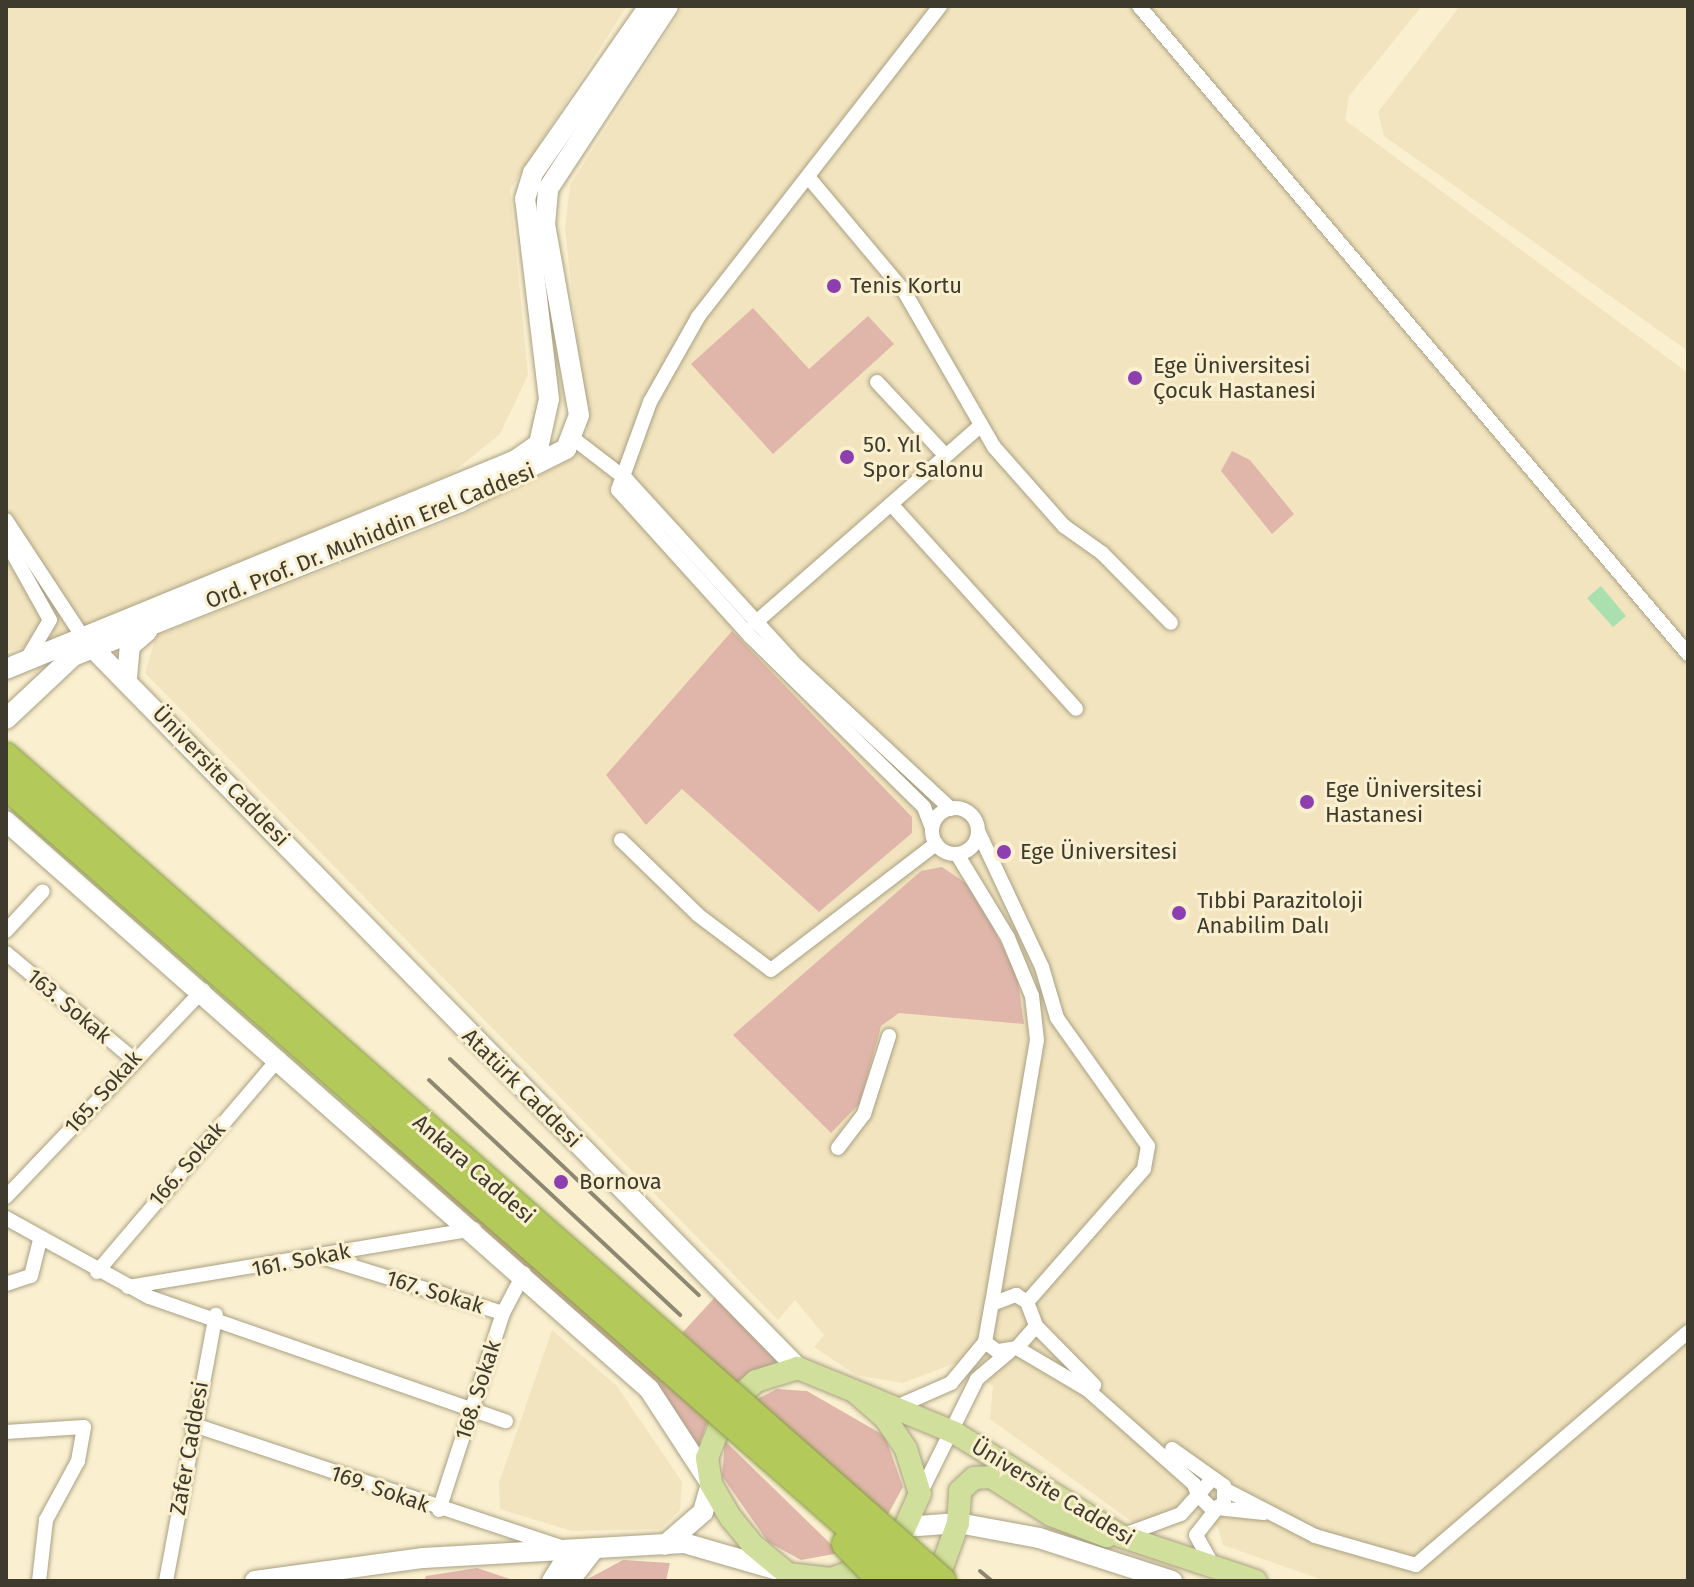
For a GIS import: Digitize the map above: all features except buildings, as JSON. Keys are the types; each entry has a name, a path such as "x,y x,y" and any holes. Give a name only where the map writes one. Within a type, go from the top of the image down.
{"highway":[{"name":"Ankara Caddesi","path":"6,756 940,1581"},
{"name":"Ankara Caddesi","path":"6,786 910,1581"},
{"path":"753,1440 881,1581"}],"main road":[{"path":"573,438 545,423 525,199 533,173 649,6"},
{"path":"573,438 545,225 548,189 668,6"},
{"name":"Ord. Prof. Dr. Muhiddin Erel Caddesi","path":"6,719 60,664 88,643 516,460 545,423"},
{"name":"Ord. Prof. Dr. Muhiddin Erel Caddesi","path":"6,669 26,659 152,626 460,502 573,438"},
{"path":"127,678 130,646 152,626"},
{"name":"Üniversite Caddesi","path":"88,643 127,678 316,874"},
{"name":"Ankara Caddesi","path":"6,821 475,1228 649,1389 711,1484"},
{"name":"Atatürk Caddesi","path":"316,874 798,1368"},
{"path":"255,1581 343,1578 423,1558 665,1545 727,1552 793,1577 846,1574 905,1527 920,1494 906,1449 854,1391 798,1368 756,1381 727,1407 707,1447 711,1484 703,1512 665,1545"},
{"name":"Üniversite Caddesi","path":"854,1391 901,1405 955,1433 1121,1536 1256,1581"},
{"path":"940,1581 965,1524 964,1484 991,1477 1070,1524 1121,1536"},
{"path":"711,1484 753,1545 793,1577"},
{"path":"905,1527 965,1524 1172,1581"},
{"path":"569,1581 594,1549"},
{"path":"552,1581 571,1551"}],"street":[{"path":"936,844 932,828 915,797 661,539 618,490 619,473 698,317 810,179 940,6"},
{"path":"1139,6 1688,654"},
{"path":"810,179 904,291 979,427 1064,526 1102,553 1171,623"},
{"path":"877,382 946,456"},
{"path":"755,623 979,427"},
{"path":"573,438 619,473 755,623 951,809 969,814 1042,967 1057,1018 1148,1146 1144,1169 1027,1302"},
{"path":"891,504 1076,709"},
{"path":"6,520 88,643"},
{"path":"6,541 50,620 26,659"},
{"path":"932,828 951,809"},
{"path":"957,854 974,844 978,831"},
{"path":"621,840 698,915 771,970 824,933 936,844"},
{"path":"901,1405 951,1383 985,1342 1037,1040 1032,996 1008,938 957,854 936,844"},
{"path":"6,931 43,891"},
{"name":"163. Sokak","path":"6,953 133,1059"},
{"name":"165. Sokak","path":"6,1197 133,1059 203,990"},
{"path":"838,1148 864,1114 889,1036"},
{"name":"166. Sokak","path":"97,1272 279,1058"},
{"path":"6,1218 40,1240 128,1287 216,1315 506,1421"},
{"name":"161. Sokak","path":"128,1287 475,1228"},
{"path":"6,1284 22,1282 35,1269 40,1240"},
{"name":"167. Sokak","path":"321,1256 503,1313"},
{"name":"168. Sokak","path":"439,1510 503,1313 524,1273"},
{"path":"992,1304 1016,1295 1027,1302 1036,1326 1088,1381 1210,1481 1315,1536 1416,1565 1688,1332"},
{"name":"Zafer Caddesi","path":"166,1581 191,1424 216,1315"},
{"path":"920,1494 955,1433 977,1379 1013,1350 1036,1326"},
{"path":"985,1342 1013,1350 1088,1390 1186,1475 1204,1507 1280,1518"},
{"name":"169. Sokak","path":"191,1424 439,1510 530,1532 571,1551"},
{"path":"6,1432 84,1427 78,1461 46,1520 39,1581"},
{"path":"1121,1536 1168,1522 1210,1481"},
{"path":"1217,1569 1196,1535 1217,1508 1226,1490"}],"shaded area":[{"path":"6,6 627,6 510,190 528,375 500,434 452,473 58,641 6,651"},
{"name":"Ege Üniversitesi","path":"684,6 1422,6 1349,96 1345,120 1688,373 1688,1581 1326,1581 1223,1545 1218,1527 1182,1507 1135,1524 990,1419 993,1386 955,1363 903,1383 856,1375 814,1347 824,1335 795,1300 778,1320 145,673 156,636 459,517 569,460 588,438 565,229 570,185"},
{"path":"1460,6 1688,6 1688,351 1384,136 1378,112"},
{"path":"753,308 809,369 868,316 894,344 773,454 691,364"},
{"path":"1232,451 1250,460 1294,514 1272,534 1221,471"},
{"path":"1601,586 1626,616 1613,627 1587,598"},
{"path":"732,631 912,817 912,833 819,912 682,789 646,825 606,775"},
{"path":"942,867 973,888 1017,975 1024,1024 899,1013 881,1026 860,1103 831,1133 733,1035 921,871"},
{"path":"376,1123 708,1420 698,1448 658,1385 371,1128"},
{"path":"718,1294 780,1360 736,1383 682,1333"},
{"path":"552,1330 617,1386 682,1482 680,1510 661,1529 572,1531 500,1509 499,1483"},
{"path":"777,1389 807,1391 885,1436 903,1487 886,1518 755,1400"},
{"path":"725,1441 840,1553 801,1560 768,1542 722,1476"},
{"path":"623,1560 670,1563 666,1581 584,1581"},
{"path":"477,1568 516,1581 424,1581 426,1576"}],"railway":[{"path":"450,1059 699,1295"},
{"path":"429,1080 680,1315"},
{"path":"980,1571 992,1581"}],"place":[{"name":"Tenis Kortu","path":"834,286"},
{"name":"Ege Üniversitesi Çocuk Hastanesi","path":"1135,378"},
{"name":"50. Yıl Spor Salonu","path":"847,457"},
{"name":"Ege Üniversitesi Hastanesi","path":"1307,802"},
{"name":"Ege Üniversitesi","path":"1004,852"},
{"name":"Tıbbi Parazitoloji Anabilim Dalı","path":"1179,913"},
{"name":"Bornova","path":"561,1182"}]}
